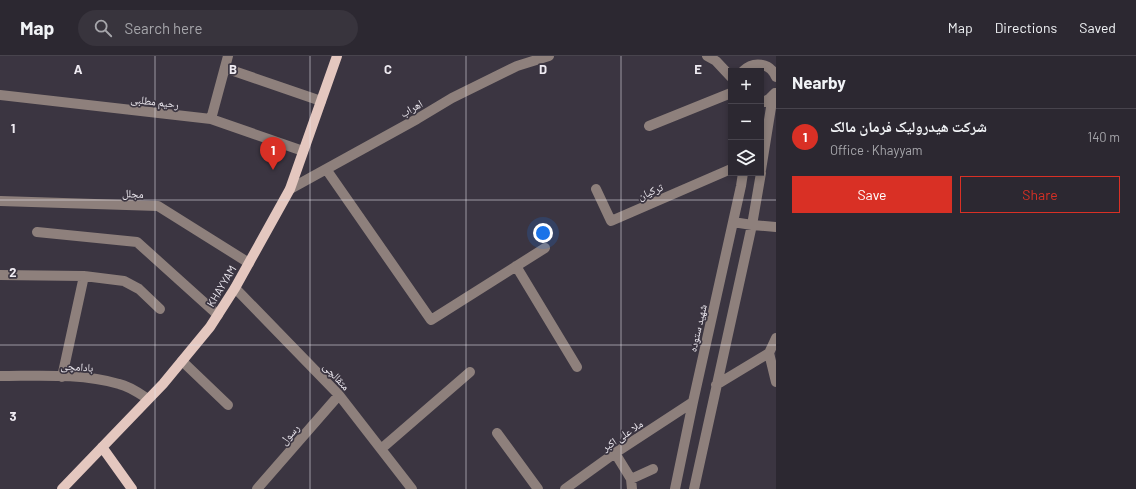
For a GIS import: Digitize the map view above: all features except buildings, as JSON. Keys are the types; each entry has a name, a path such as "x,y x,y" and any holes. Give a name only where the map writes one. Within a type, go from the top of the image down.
{"main road":[{"name":"KHAYYAM","path":"62,489 163,384 210,327 218,315 235,288 290,189 337,56"},
{"path":"102,447 132,489"}],"street":[{"path":"211,119 228,56"},
{"name":"اهراب","path":"290,189 417,119 517,61 548,56"},
{"path":"707,56 716,61 728,74"},
{"path":"746,68 755,60 759,64 765,65 771,69 776,77"},
{"path":"225,68 321,101"},
{"path":"764,102 769,100 775,93"},
{"path":"764,155 775,93"},
{"path":"649,126 728,94"},
{"name":"رحیم مطلبی","path":"0,95 211,119 303,151"},
{"path":"326,169 431,320 546,248"},
{"name":"ترکیان","path":"596,189 611,221 728,170"},
{"name":"شهید ستوده","path":"675,489 693,402 742,186 743,176"},
{"path":"694,489 752,225 760,176"},
{"name":"مجلل","path":"0,201 158,206 249,263"},
{"path":"733,222 776,227"},
{"path":"37,232 137,242 218,315"},
{"path":"516,266 577,367"},
{"path":"0,275 84,276 124,281 139,289 160,309"},
{"path":"62,376 84,276"},
{"name":"متقالچی","path":"235,288 339,396 412,489"},
{"path":"716,385 768,352 776,338"},
{"path":"768,352 776,382"},
{"path":"182,361 228,406"},
{"path":"381,449 470,372"},
{"name":"بادامچی","path":"0,376 62,376 93,378 120,384 134,390 148,399"},
{"name":"رسول","path":"256,489 339,396"},
{"name":"ملا علی اکبر","path":"565,489 615,453 693,402"},
{"path":"497,433 538,489"},
{"path":"615,453 632,484 653,469"}],"place":[{"name":"شرکت هیدرولیک فرمان مالک","path":"273,170"}]}
